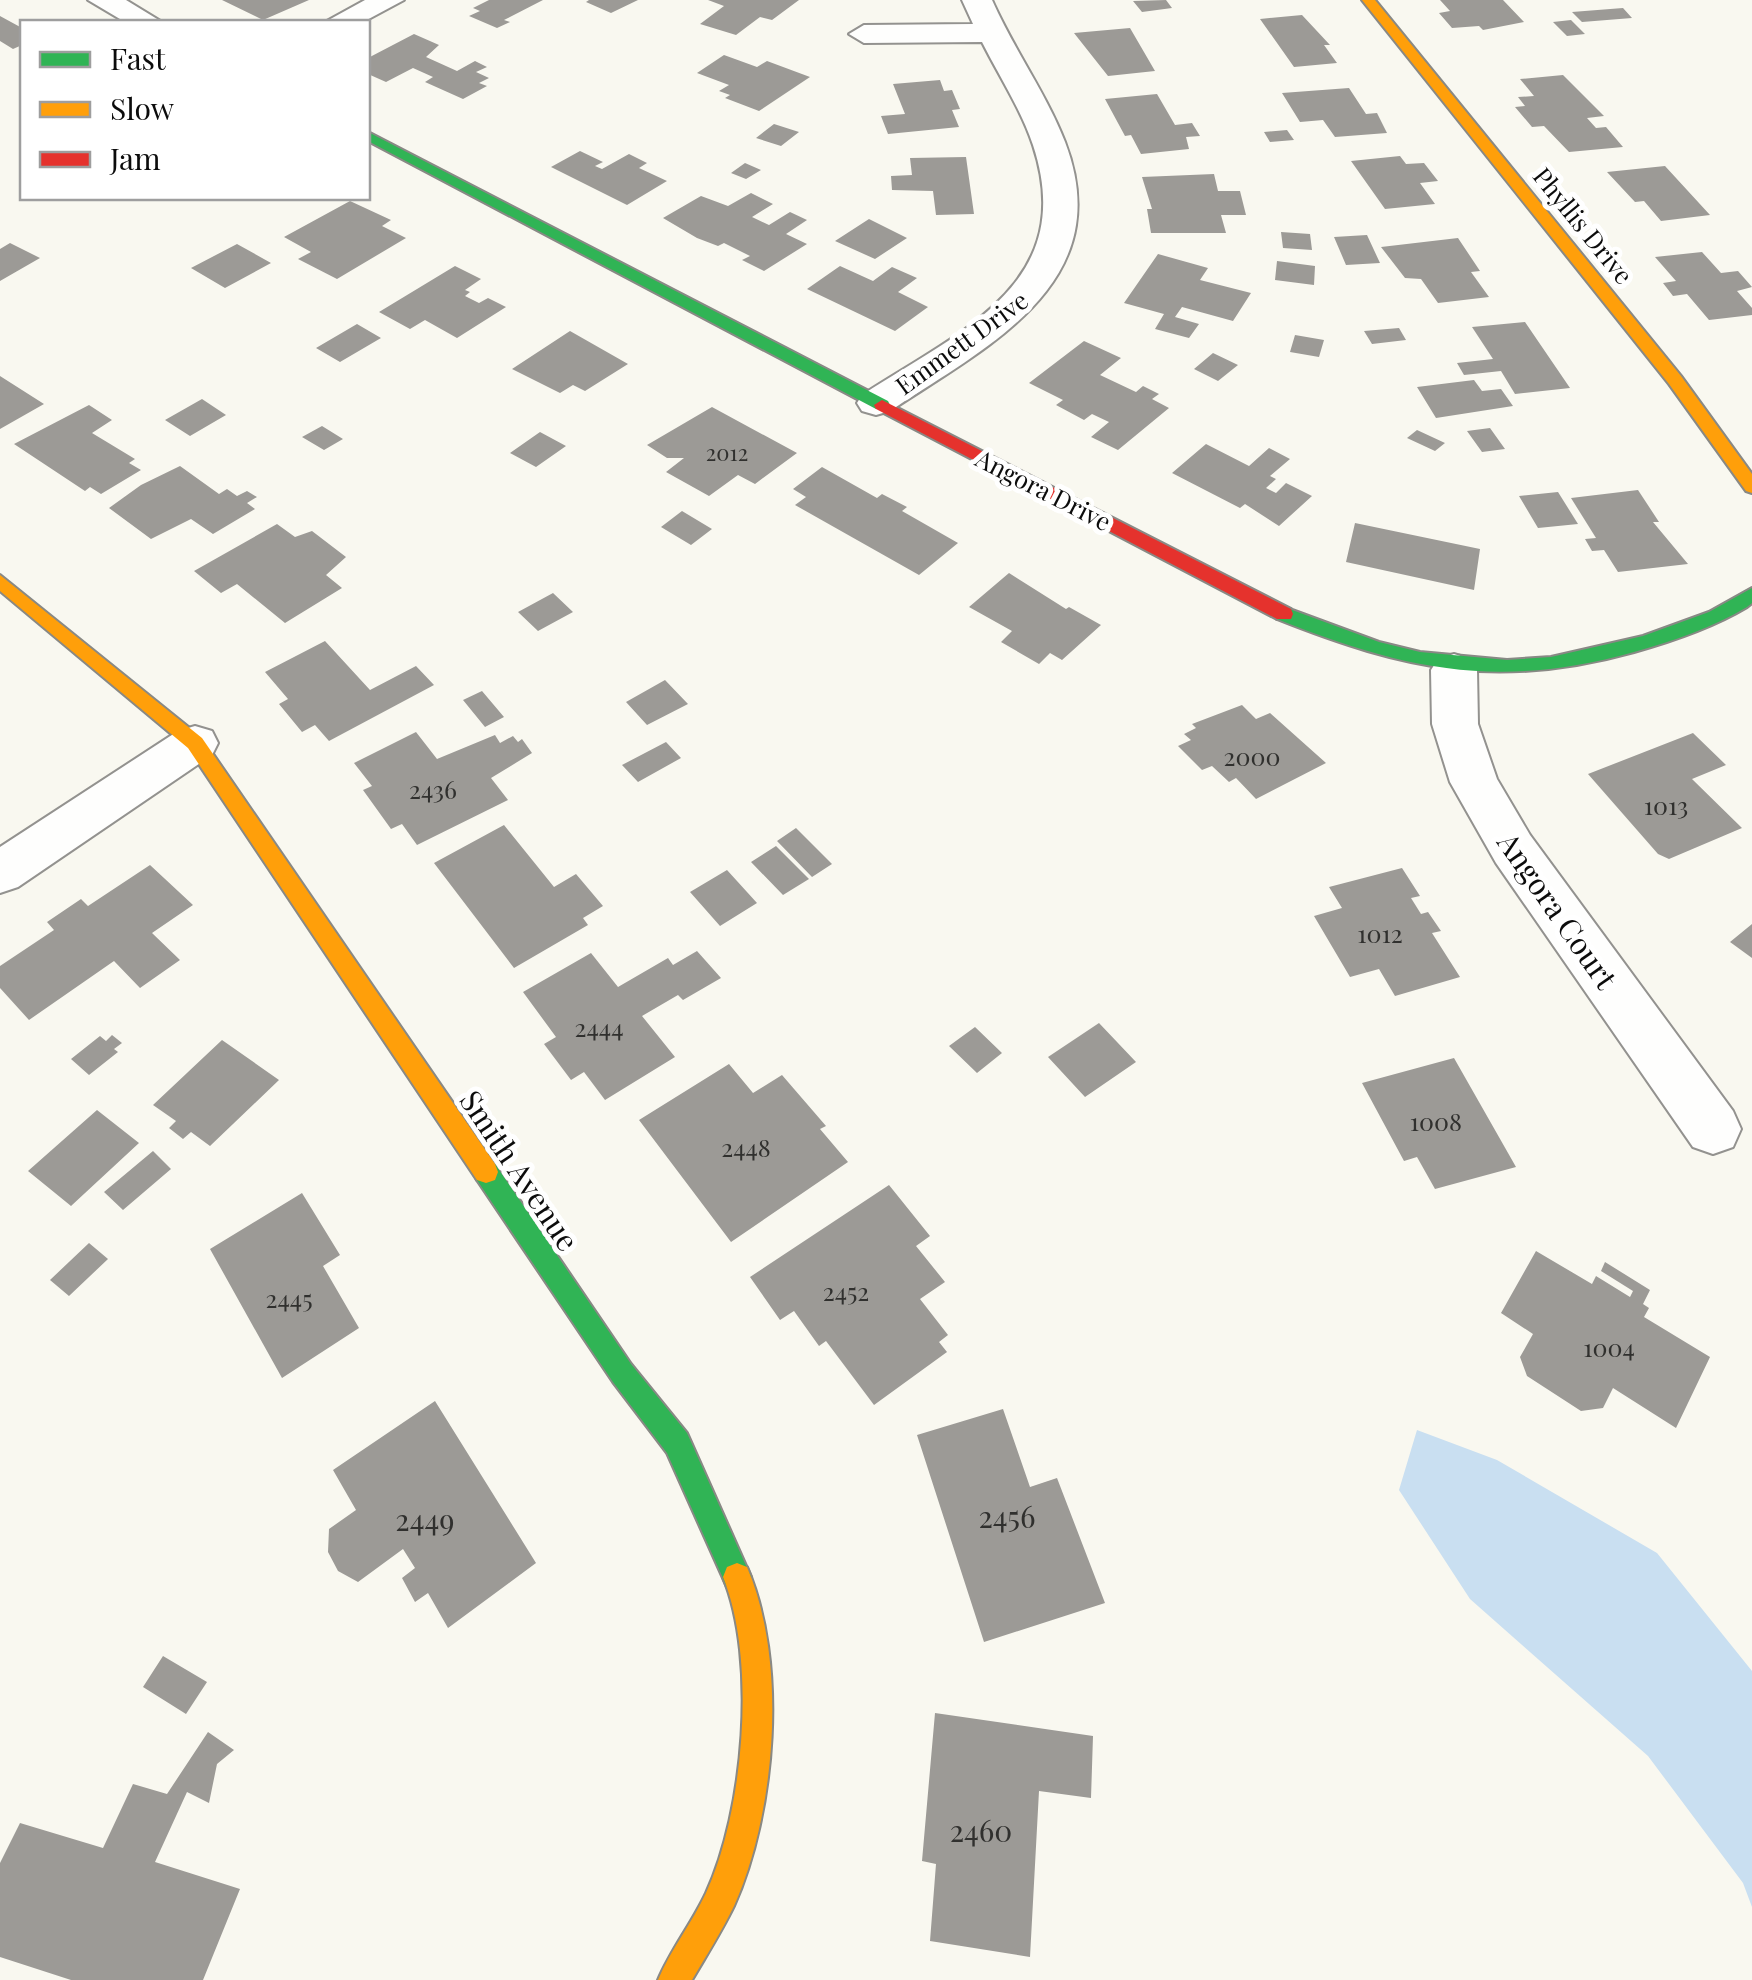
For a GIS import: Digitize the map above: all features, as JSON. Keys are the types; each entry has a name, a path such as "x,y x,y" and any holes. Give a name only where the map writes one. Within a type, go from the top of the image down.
{"street":[{"path":"103,0 143,20"},
{"path":"344,20 389,0"},
{"name":"Emmett Drive","path":"876,403 1026,300 1050,266 1060,238 1064,202 1050,145 976,0"},
{"name":"Phyllis Drive","path":"1368,0 1674,380 1752,487"},
{"path":"864,34 990,33"},
{"name":"Angora Drive","path":"370,137 1266,606 1393,657 1454,670 1568,664 1674,632 1752,594"},
{"name":"Smith Avenue","path":"0,581 195,743 622,1372 678,1443 746,1598 760,1724 748,1806 721,1898 674,1980"},
{"name":"Angora Court","path":"1454,670 1456,724 1474,782 1513,850 1713,1130"},
{"path":"0,873 195,743"}],"water":[{"path":"1417,1430 1497,1460 1657,1553 1752,1671 1752,1907 1743,1883 1648,1756 1470,1599 1399,1490"}],"building":[{"path":"222,0 309,0 263,20"},
{"path":"489,0 543,0 504,20 510,22 497,28 469,16 480,11 473,8"},
{"path":"638,0 611,13 586,2"},
{"path":"708,0 799,0 772,20 760,17 736,35 700,24 724,6"},
{"path":"1166,0 1172,8 1142,12 1133,1"},
{"path":"1440,0 1503,0 1524,22 1483,30 1479,26 1452,28 1439,13 1450,11"},
{"path":"1623,8 1632,18 1582,22 1572,12"},
{"path":"1302,15 1330,45 1324,45 1337,63 1294,67 1260,19"},
{"path":"0,16 20,27 20,46 13,49 0,41"},
{"path":"1571,20 1585,34 1567,36 1553,22"},
{"path":"1130,28 1155,71 1108,76 1074,33"},
{"path":"414,34 439,45 426,57 457,71 475,61 487,67 476,72 489,78 479,83 487,86 463,99 425,82 433,77 413,68 386,82 370,75 370,57"},
{"path":"724,55 757,67 767,61 810,77 759,111 725,98 730,95 719,91 729,85 697,73"},
{"path":"1563,75 1604,116 1587,118 1596,128 1606,127 1623,147 1569,152 1544,126 1532,127 1515,107 1525,106 1518,97 1534,96 1520,79"},
{"path":"940,80 944,91 952,90 960,109 952,110 959,127 888,134 881,116 905,114 893,84"},
{"path":"1349,88 1366,114 1377,113 1387,133 1335,137 1323,120 1300,122 1282,93"},
{"path":"1157,94 1175,125 1192,123 1200,136 1186,137 1189,149 1141,154 1131,135 1125,136 1105,99"},
{"path":"774,124 799,132 781,146 756,138"},
{"path":"1287,130 1294,140 1270,142 1264,132"},
{"path":"580,151 603,162 595,166 602,169 629,154 647,163 639,168 667,181 627,205 551,167"},
{"path":"1400,156 1406,164 1424,163 1438,181 1420,183 1435,204 1385,209 1351,161"},
{"path":"966,157 974,214 936,215 933,191 892,190 891,176 912,175 910,158"},
{"path":"745,163 761,170 746,179 731,173"},
{"path":"1665,166 1710,215 1661,221 1644,201 1635,202 1607,172"},
{"path":"1214,174 1218,191 1240,191 1246,215 1221,215 1226,233 1151,233 1147,209 1152,209 1142,177"},
{"path":"751,193 773,204 752,217 769,225 790,212 807,220 786,234 807,244 764,271 742,260 750,256 724,243 718,246 697,238 663,218 701,196 728,206"},
{"path":"350,201 391,220 382,226 406,238 337,279 298,259 311,252 284,237"},
{"path":"869,219 907,238 875,259 835,241"},
{"path":"1281,232 1310,234 1312,250 1283,248"},
{"path":"1367,235 1380,263 1346,265 1334,237"},
{"path":"1458,238 1480,271 1471,272 1489,297 1438,303 1421,279 1405,278 1381,247"},
{"path":"10,243 40,258 0,281 0,249"},
{"path":"237,244 271,263 225,288 191,268"},
{"path":"1702,252 1721,273 1738,271 1752,287 1737,291 1752,308 1752,315 1709,320 1687,294 1673,296 1663,283 1676,281 1655,257"},
{"path":"1158,254 1208,268 1200,280 1251,293 1233,321 1182,307 1175,317 1199,324 1189,338 1155,329 1164,314 1124,303"},
{"path":"1277,261 1315,266 1314,285 1275,280"},
{"path":"455,266 481,279 465,290 470,292 465,296 479,303 488,298 506,307 457,338 425,320 410,329 379,312"},
{"path":"840,266 873,281 892,267 917,278 898,292 928,307 895,331 807,289"},
{"path":"1525,322 1570,388 1515,394 1501,371 1464,375 1457,363 1493,359 1472,327"},
{"path":"357,324 381,338 340,362 316,348"},
{"path":"1399,328 1406,340 1372,344 1364,331"},
{"path":"570,331 628,364 585,391 573,385 560,393 512,369"},
{"path":"1295,335 1324,340 1319,357 1290,352"},
{"path":"1084,341 1121,358 1100,375 1136,392 1143,386 1159,394 1152,399 1169,408 1118,450 1091,437 1109,422 1092,414 1084,420 1056,405 1063,400 1029,383"},
{"path":"1213,353 1238,365 1218,381 1194,369"},
{"path":"0,376 44,404 0,429"},
{"path":"1474,380 1482,391 1501,389 1513,406 1436,418 1417,387"},
{"path":"202,399 226,415 190,436 165,420"},
{"path":"89,405 112,420 92,433 135,459 129,463 141,470 101,494 90,487 85,491 14,444"},
{"path":"712,407 797,453 755,484 738,475 709,496 666,472 684,458 667,458 647,445"},
{"path":"322,426 343,439 324,450 302,437"},
{"path":"1490,428 1505,449 1482,452 1467,431"},
{"path":"1417,430 1445,443 1435,451 1407,438"},
{"path":"540,432 566,446 536,467 510,453"},
{"path":"1206,444 1249,466 1269,448 1290,459 1270,476 1276,479 1266,488 1276,493 1286,483 1312,496 1279,526 1245,504 1240,508 1172,473"},
{"path":"180,466 219,494 227,489 237,496 247,491 257,497 247,503 255,509 213,534 191,519 151,539 109,508 141,485"},
{"path":"822,467 877,498 882,494 907,507 902,511 958,543 919,575 795,505 806,497 793,489"},
{"path":"1638,490 1659,522 1653,522 1688,564 1618,572 1604,550 1592,551 1585,539 1596,538 1571,498"},
{"path":"1558,492 1578,524 1538,528 1519,496"},
{"path":"682,511 712,529 691,545 661,527"},
{"path":"1355,523 1480,549 1474,590 1346,562"},
{"path":"277,524 295,537 312,531 346,557 326,575 342,588 285,623 237,584 221,593 194,571"},
{"path":"1009,573 1066,609 1069,607 1101,625 1062,660 1050,653 1039,664 1001,642 1012,631 969,607"},
{"path":"553,593 573,612 538,631 518,612"},
{"path":"325,641 370,690 416,666 434,685 329,741 315,725 302,732 279,704 288,699 265,672"},
{"path":"665,680 688,704 647,725 626,702"},
{"path":"482,691 504,717 485,727 463,700"},
{"path":"1242,705 1256,719 1270,713 1326,763 1256,799 1236,778 1229,782 1212,766 1202,770 1178,746 1191,740 1184,734 1196,728 1192,724"},
{"path":"416,732 437,759 495,735 500,743 513,736 518,742 522,739 532,753 491,778 508,800 417,845 402,824 391,829 363,790 372,786 354,763"},
{"path":"1693,733 1726,765 1692,779 1742,828 1669,859 1658,854 1588,774"},
{"path":"666,742 681,758 638,782 622,765"},
{"path":"504,825 554,887 576,874 603,906 583,918 588,925 514,968 434,863"},
{"path":"796,828 832,864 812,877 777,841"},
{"path":"776,846 809,879 783,895 751,862"},
{"path":"150,865 193,905 152,933 180,960 140,988 114,961 29,1020 0,988 0,966 54,930 47,922 81,899 88,906"},
{"path":"1402,868 1420,896 1411,898 1421,914 1428,912 1441,931 1432,933 1460,977 1395,996 1379,969 1350,977 1314,916 1342,908 1329,887"},
{"path":"727,870 757,903 720,926 690,892"},
{"path":"1752,924 1752,958 1730,942"},
{"path":"697,951 721,978 683,1000 678,995 642,1016 675,1057 605,1100 584,1072 571,1080 544,1044 556,1037 523,992 591,953 618,987 668,958 673,965"},
{"path":"1099,1023 1136,1062 1085,1097 1048,1057"},
{"path":"975,1027 1002,1053 977,1073 949,1046"},
{"path":"112,1035 122,1043 114,1049 118,1052 89,1075 71,1059 100,1036 106,1041"},
{"path":"222,1040 279,1080 210,1146 191,1132 183,1139 169,1128 176,1121 153,1105"},
{"path":"1454,1058 1516,1167 1435,1189 1417,1157 1404,1161 1362,1083"},
{"path":"729,1064 753,1093 782,1075 826,1126 820,1129 848,1162 731,1242 639,1120"},
{"path":"97,1110 139,1143 71,1206 28,1171"},
{"path":"153,1151 171,1169 123,1210 104,1192"},
{"path":"889,1185 930,1236 916,1246 945,1282 920,1299 948,1335 939,1342 947,1352 874,1405 826,1341 819,1346 794,1311 780,1320 750,1277"},
{"path":"302,1193 340,1255 323,1266 359,1328 282,1378 210,1249"},
{"path":"89,1243 108,1259 69,1296 50,1280"},
{"path":"1536,1251 1592,1284 1596,1276 1630,1297 1633,1291 1601,1271 1605,1262 1650,1290 1643,1304 1649,1308 1644,1317 1710,1357 1676,1428 1613,1388 1603,1408 1581,1411 1527,1376 1520,1357 1533,1334 1501,1313"},
{"path":"435,1401 536,1563 448,1628 428,1593 415,1602 402,1578 415,1568 403,1549 358,1582 338,1571 328,1552 329,1529 356,1510 333,1470"},
{"path":"1003,1409 1030,1487 1057,1478 1105,1603 984,1642 917,1435"},
{"path":"163,1656 207,1682 186,1714 143,1687"},
{"path":"935,1713 1093,1736 1091,1798 1039,1791 1030,1957 930,1941 936,1864 922,1861"},
{"path":"208,1732 234,1750 217,1764 209,1803 187,1792 155,1862 240,1889 203,1980 71,1980 0,1957 0,1863 20,1823 103,1848 133,1784 167,1794"}],"traffic: fast":[{"path":"370,137 882,405"},
{"path":"1284,614 1376,648 1420,659 1507,667 1551,664 1648,641 1715,616 1752,594"},
{"path":"486,1172 622,1373 677,1443 737,1577"}],"traffic: slow":[{"path":"1368,0 1675,380 1752,487"},
{"path":"0,581 195,743 486,1172"},
{"path":"674,1980 721,1898 748,1807 760,1723 746,1598 737,1577"}],"traffic: jam":[{"path":"882,405 1284,614"}]}
